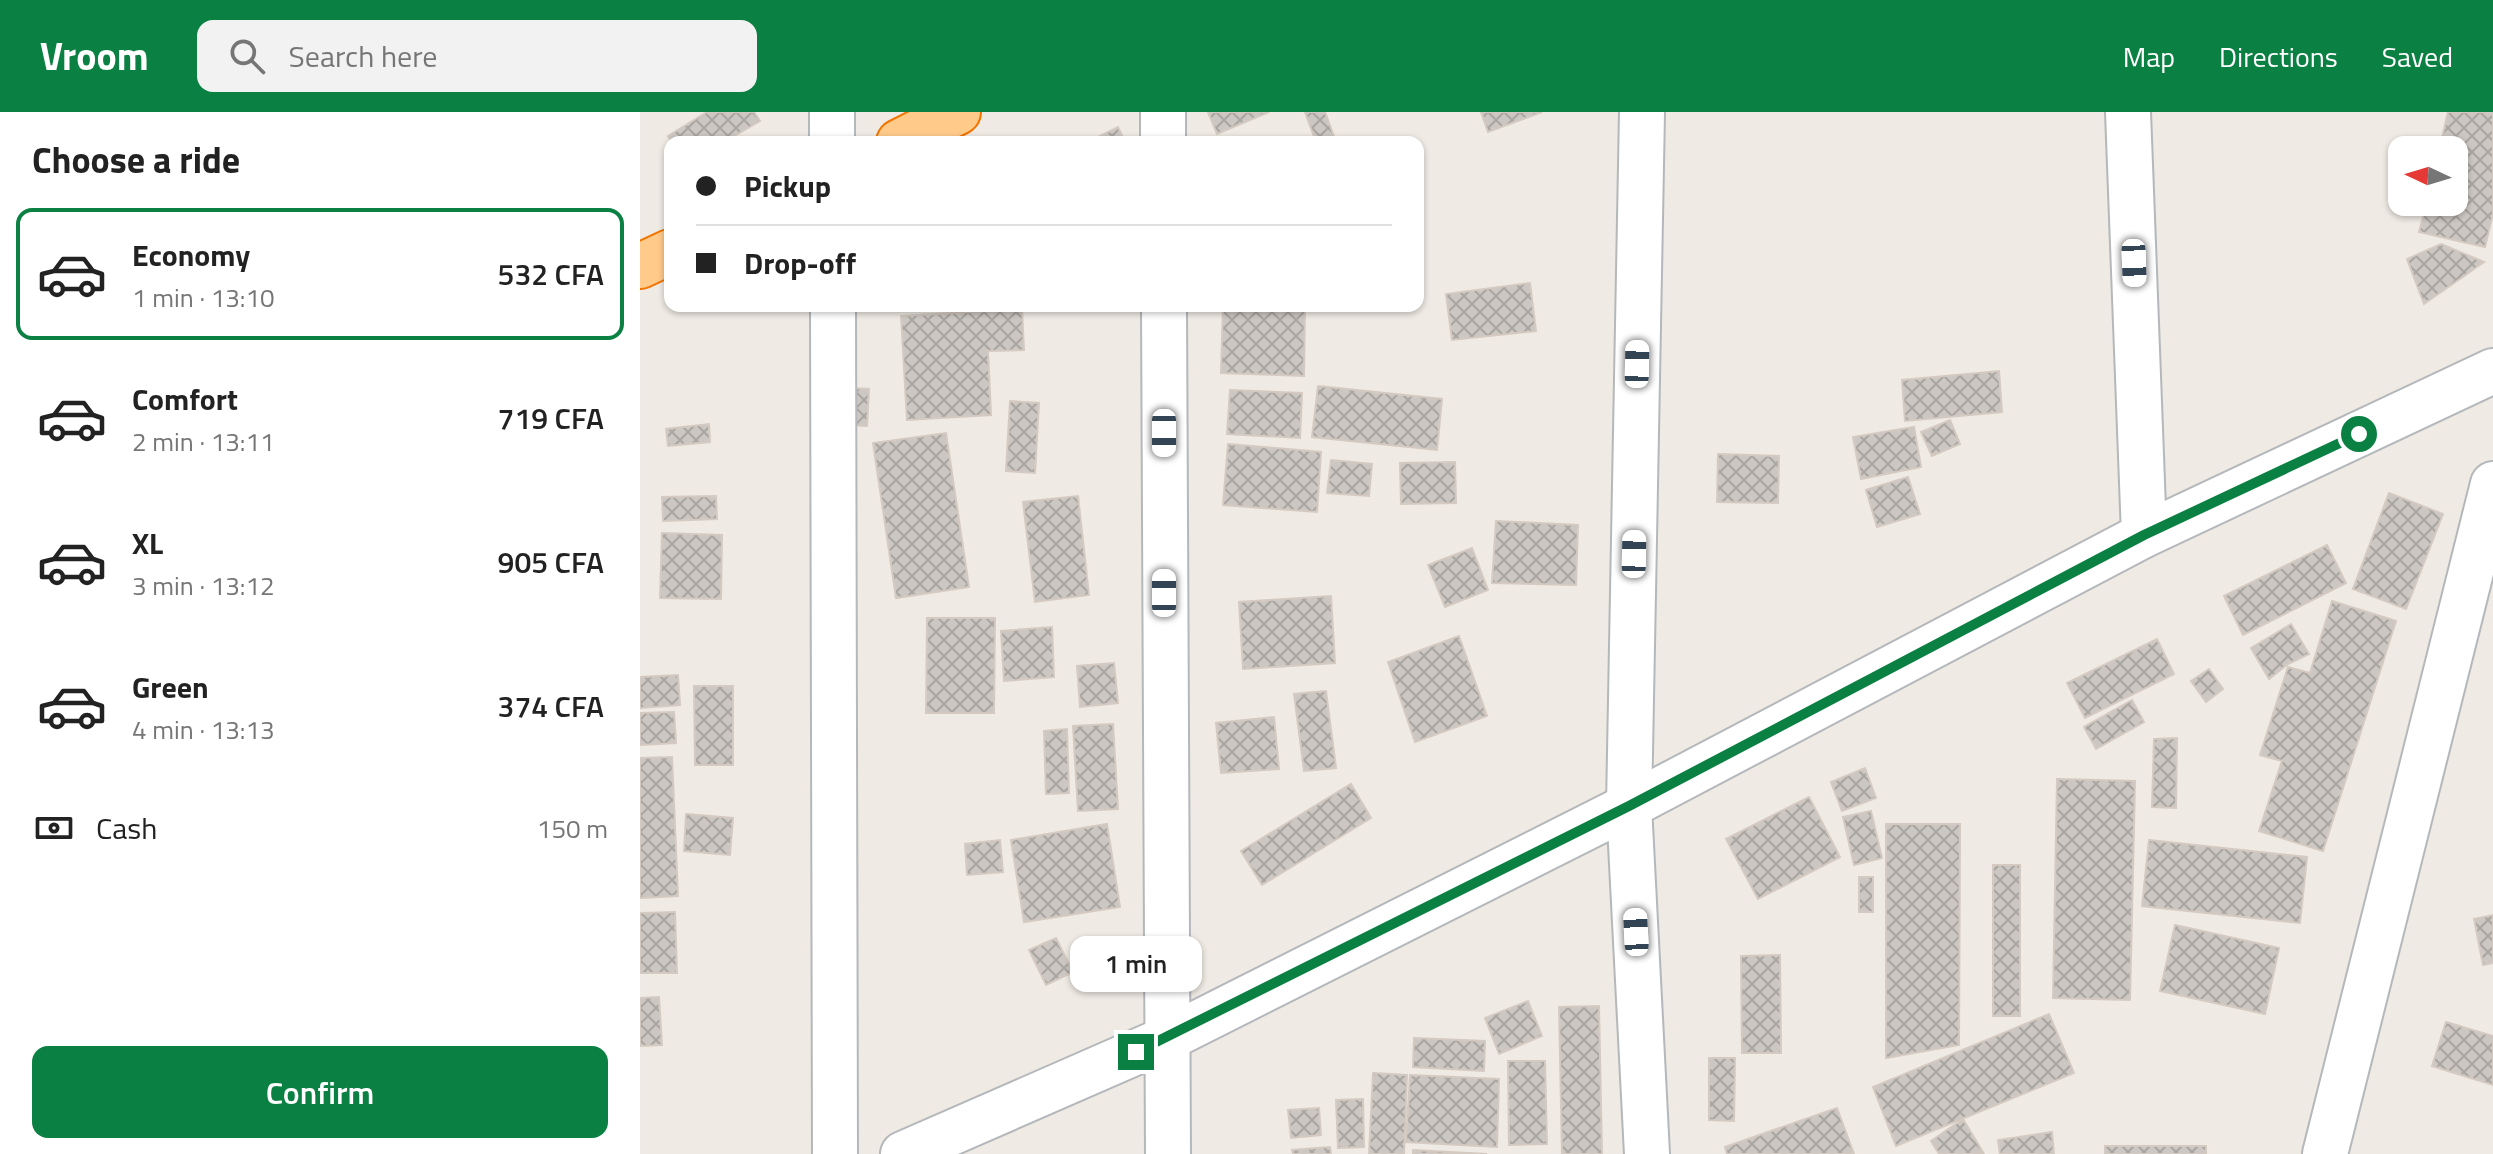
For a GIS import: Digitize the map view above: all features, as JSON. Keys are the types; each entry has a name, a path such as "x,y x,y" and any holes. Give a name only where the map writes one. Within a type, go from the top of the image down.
{"highway":[{"path":"911,136 958,112"},
{"path":"640,266 664,255"}],"street":[{"path":"832,112 832,136"},
{"path":"1163,112 1163,136"},
{"path":"1642,112 1629,806 1647,1154"},
{"path":"2128,112 2144,535"},
{"path":"833,312 835,1154"},
{"path":"1164,312 1168,1154"},
{"path":"903,1154 1166,1039 1629,806 2144,535 2493,371"},
{"path":"2325,1154 2493,484"}],"building":[{"path":"707,112 754,112 760,121 734,136 668,136"},
{"path":"1208,112 1269,112 1217,134"},
{"path":"1305,112 1325,112 1334,136 1314,136"},
{"path":"1481,112 1542,112 1488,132"},
{"path":"2448,112 2493,112 2493,214 2485,247 2419,232 2423,216 2468,216 2468,136 2442,136"},
{"path":"1118,127 1122,136 1100,136"},
{"path":"2441,244 2484,262 2424,304 2407,259"},
{"path":"1530,283 1536,331 1452,340 1446,294"},
{"path":"1022,312 1024,350 988,351 991,415 907,420 901,316"},
{"path":"1223,312 1305,312 1304,376 1221,373"},
{"path":"1999,371 2002,412 1905,421 1902,380"},
{"path":"1318,386 1442,399 1437,450 1312,437"},
{"path":"851,388 869,389 867,426 849,425"},
{"path":"1230,390 1302,393 1300,438 1227,434"},
{"path":"1010,401 1039,403 1035,473 1006,471"},
{"path":"1950,420 1960,444 1932,456 1921,432"},
{"path":"709,424 710,442 668,446 666,429"},
{"path":"1914,427 1921,467 1861,479 1853,437"},
{"path":"946,433 969,587 896,598 873,443"},
{"path":"1228,444 1321,452 1317,512 1223,505"},
{"path":"1718,454 1779,456 1778,503 1717,502"},
{"path":"1331,460 1372,464 1369,496 1327,493"},
{"path":"1455,462 1456,503 1401,504 1400,463"},
{"path":"1908,477 1920,514 1877,527 1866,490"},
{"path":"2389,493 2443,514 2406,609 2353,589"},
{"path":"716,496 717,519 663,521 662,497"},
{"path":"1078,496 1089,595 1035,602 1023,502"},
{"path":"1496,521 1578,525 1576,585 1492,583"},
{"path":"662,533 722,535 721,599 660,598"},
{"path":"2327,545 2346,583 2243,635 2224,596"},
{"path":"1472,548 1488,590 1445,607 1428,565"},
{"path":"1331,596 1335,663 1243,669 1239,602"},
{"path":"2332,601 2396,621 2323,851 2259,831 2282,761 2260,755 2288,667 2310,673"},
{"path":"927,618 995,618 994,713 926,713"},
{"path":"2291,624 2309,654 2288,664 2269,679 2251,648"},
{"path":"1052,627 1054,677 1004,681 1001,631"},
{"path":"1459,636 1487,716 1415,742 1388,662"},
{"path":"2157,639 2174,674 2085,718 2067,683"},
{"path":"1114,663 1118,703 1080,707 1077,666"},
{"path":"2209,669 2223,689 2206,702 2191,681"},
{"path":"678,675 680,705 640,708 640,677"},
{"path":"694,686 733,686 733,765 695,765"},
{"path":"1326,691 1336,768 1304,771 1294,694"},
{"path":"2132,700 2144,722 2096,749 2084,727"},
{"path":"674,712 676,743 640,745 640,713"},
{"path":"1274,717 1279,769 1221,773 1216,723"},
{"path":"1113,724 1118,809 1078,811 1073,726"},
{"path":"1067,729 1069,793 1046,794 1044,731"},
{"path":"2177,738 2176,808 2152,807 2154,739"},
{"path":"672,757 678,896 640,898 640,758"},
{"path":"1865,768 1876,798 1842,811 1831,782"},
{"path":"2057,779 2135,781 2130,1000 2053,998"},
{"path":"1351,784 1371,818 1262,885 1241,851"},
{"path":"1809,797 1840,857 1758,899 1726,839"},
{"path":"1871,811 1882,858 1854,865 1843,817"},
{"path":"686,814 733,818 730,855 684,851"},
{"path":"1107,824 1120,907 1024,922 1011,840"},
{"path":"1886,824 1960,824 1959,1045 1886,1058"},
{"path":"1000,840 1003,872 967,875 965,844"},
{"path":"2149,840 2307,857 2300,923 2142,906"},
{"path":"1993,865 2020,865 2020,1016 1993,1016"},
{"path":"1859,877 1873,877 1873,912 1859,912"},
{"path":"675,912 677,973 640,973 640,913"},
{"path":"2493,915 2493,963 2483,965 2474,919"},
{"path":"2175,925 2279,948 2265,1014 2160,991"},
{"path":"1056,938 1073,972 1046,985 1029,950"},
{"path":"1780,955 1781,1053 1742,1053 1741,956"},
{"path":"659,997 662,1045 640,1046 640,998"},
{"path":"1528,1001 1542,1036 1499,1054 1485,1018"},
{"path":"1599,1006 1602,1154 1562,1154 1559,1007"},
{"path":"2049,1014 2074,1073 1896,1146 1873,1087"},
{"path":"2446,1022 2493,1036 2493,1085 2432,1066"},
{"path":"1414,1038 1485,1041 1484,1071 1413,1067"},
{"path":"1709,1058 1735,1058 1734,1121 1709,1120"},
{"path":"1508,1061 1545,1061 1547,1144 1509,1145"},
{"path":"1373,1073 1407,1075 1404,1154 1369,1154"},
{"path":"1410,1075 1499,1079 1497,1147 1406,1142"},
{"path":"1363,1099 1364,1147 1338,1148 1336,1100"},
{"path":"1319,1108 1321,1135 1291,1138 1288,1110"},
{"path":"1837,1108 1854,1154 1727,1154 1725,1147"},
{"path":"1963,1119 1984,1154 1939,1154 1931,1141"},
{"path":"2052,1132 2054,1154 2000,1154 1998,1140"},
{"path":"2105,1146 2206,1146 2206,1154 2105,1154"},
{"path":"1330,1147 1331,1154 1293,1154 1292,1150"},
{"path":"1413,1150 1487,1154 1413,1154"}],"route":[{"path":"1136,1052 1629,806 2144,535 2359,434"}]}
